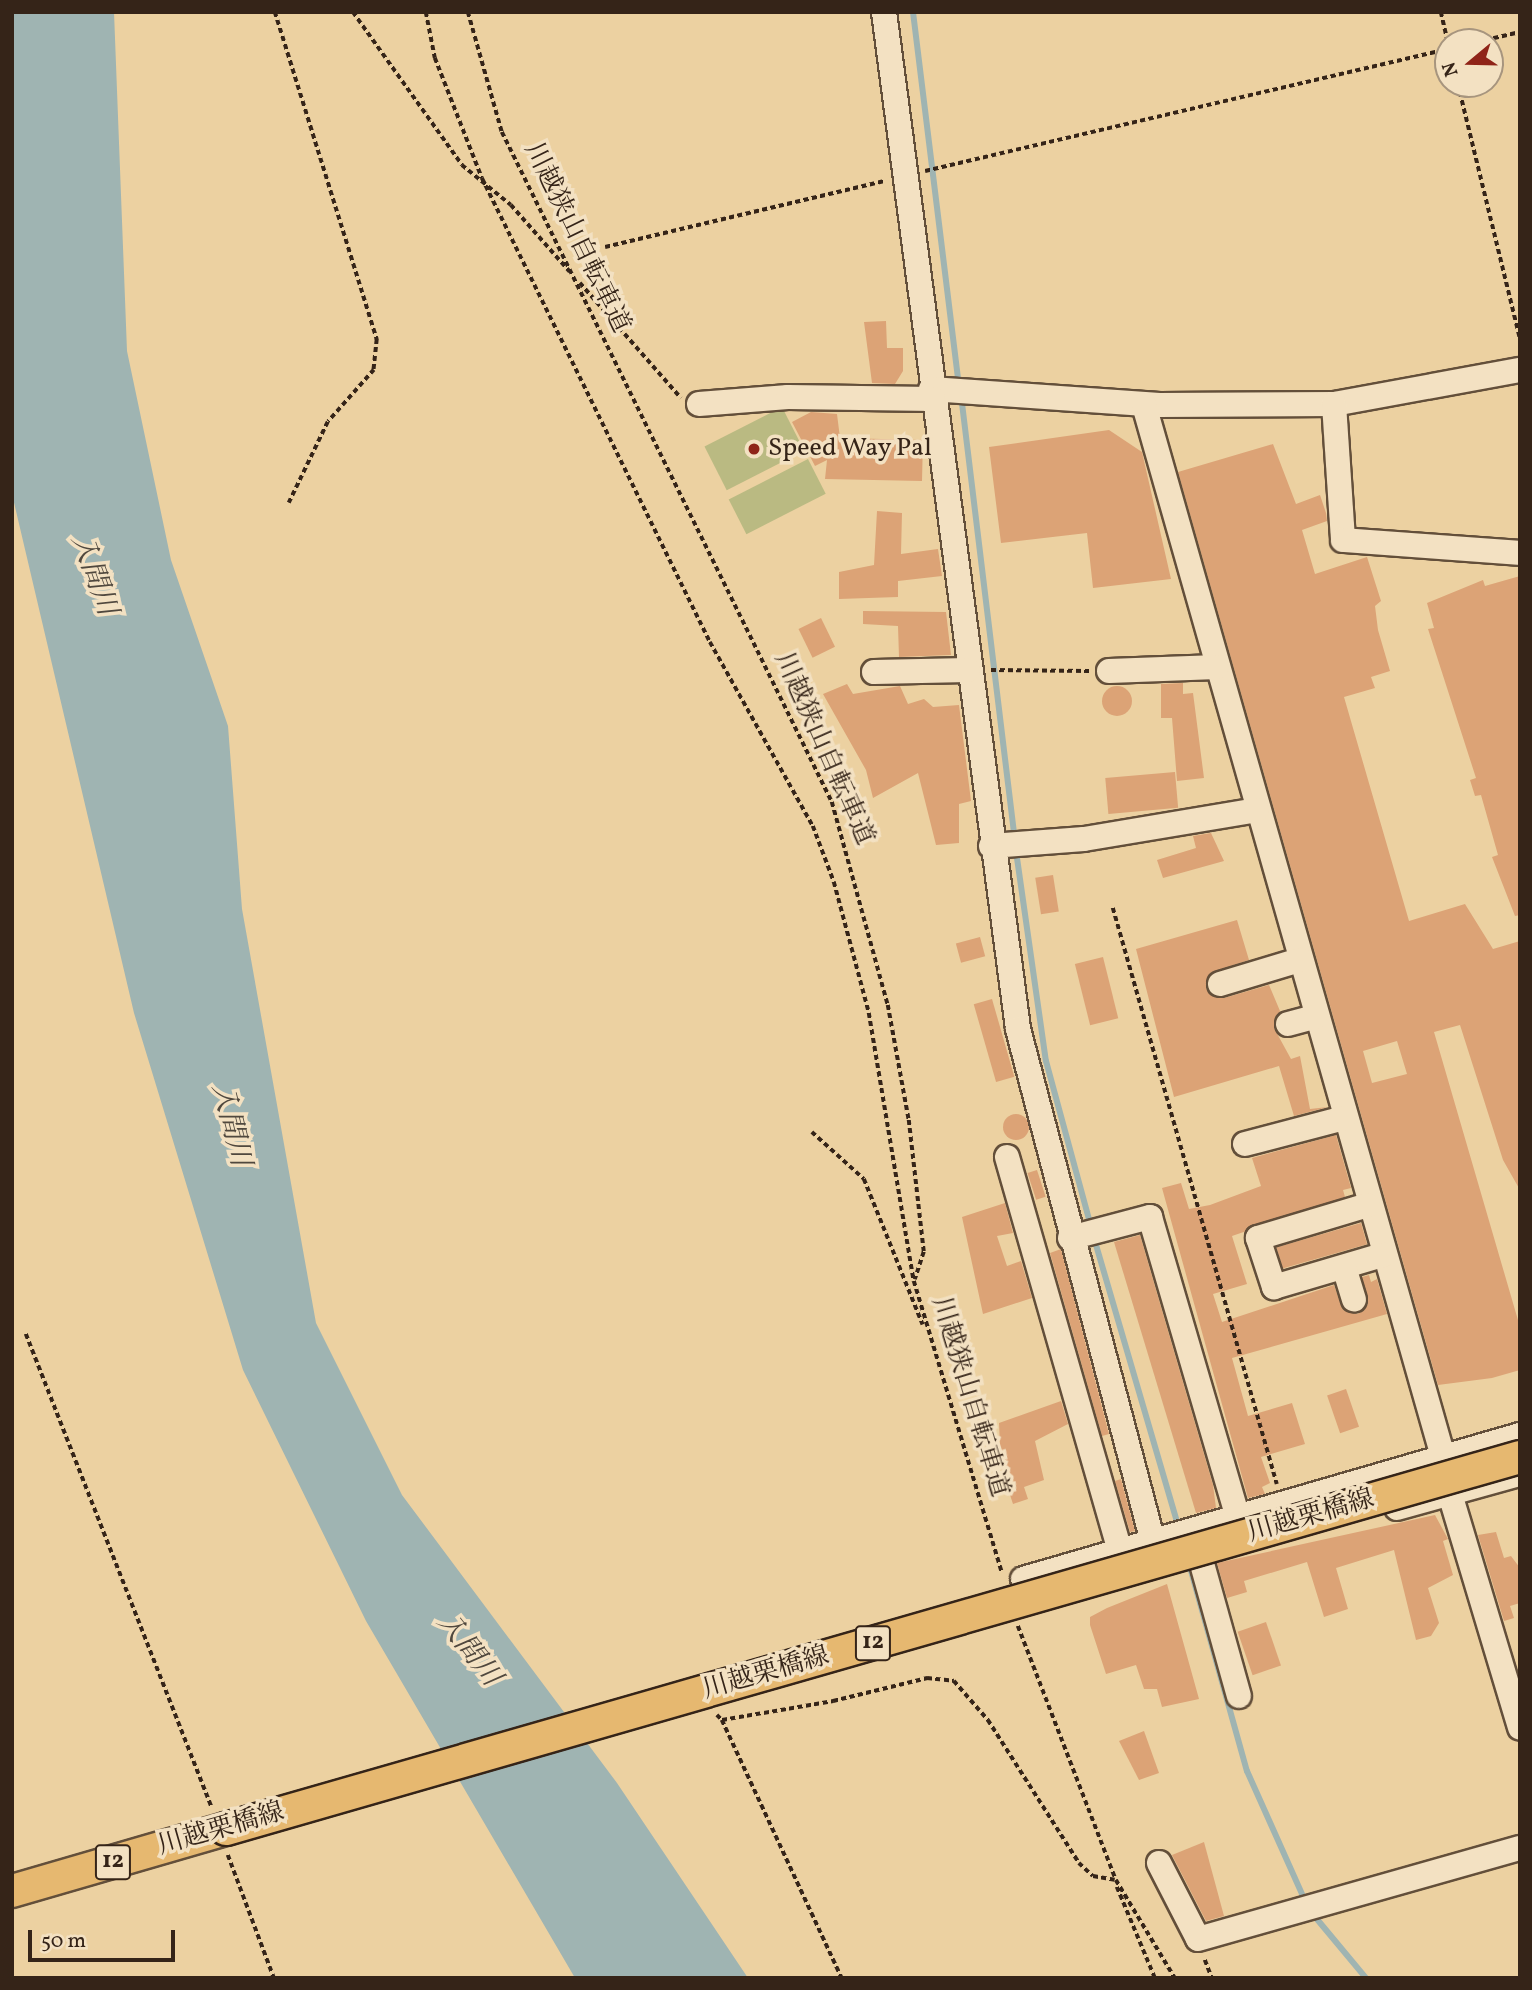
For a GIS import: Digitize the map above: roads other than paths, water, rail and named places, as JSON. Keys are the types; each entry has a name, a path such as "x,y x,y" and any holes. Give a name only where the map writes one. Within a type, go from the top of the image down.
{"main road":[{"name":"川越栗橋線","path":"12,1891 1520,1457"}],"street":[{"path":"884,12 1017,1029 1070,1238 1153,1542"},
{"path":"699,404 788,397 932,394 1144,405 1334,404 1520,370"},
{"path":"1334,404 1343,540 1520,553"},
{"path":"1144,405 1368,1205 1443,1457"},
{"path":"1109,671 1217,667"},
{"path":"874,673 968,670"},
{"path":"991,846 1084,839 1257,810"},
{"path":"1220,984 1300,960"},
{"path":"1288,1024 1315,1017"},
{"path":"1245,1144 1344,1118"},
{"path":"1007,1157 1120,1551"},
{"path":"1368,1205 1258,1238 1274,1287 1383,1255"},
{"path":"1070,1238 1150,1217 1238,1517"},
{"path":"1344,1267 1354,1300"},
{"path":"1014,1581 1520,1435"},
{"path":"1282,1503 1335,1525 1520,1474"},
{"path":"1450,1494 1520,1728"},
{"path":"1192,1531 1239,1696"},
{"path":"1159,1863 1198,1939 1520,1848"}],"water":[{"name":"入間川","path":"12,12 114,12 127,351 171,560 228,726 242,909 316,1323 402,1495 617,1783 748,1978 575,1978 366,1621 243,1370 134,1013 12,494"}],"waterway":[{"path":"913,12 959,385"},
{"path":"961,395 1015,840"},
{"path":"1016,851 1046,1061 1091,1227"},
{"path":"1094,1238 1179,1529"},
{"path":"1188,1560 1247,1771 1306,1903"},
{"path":"1311,1912 1366,1978"}],"place":[{"name":"Speed Way Pal","path":"754,449"}]}
